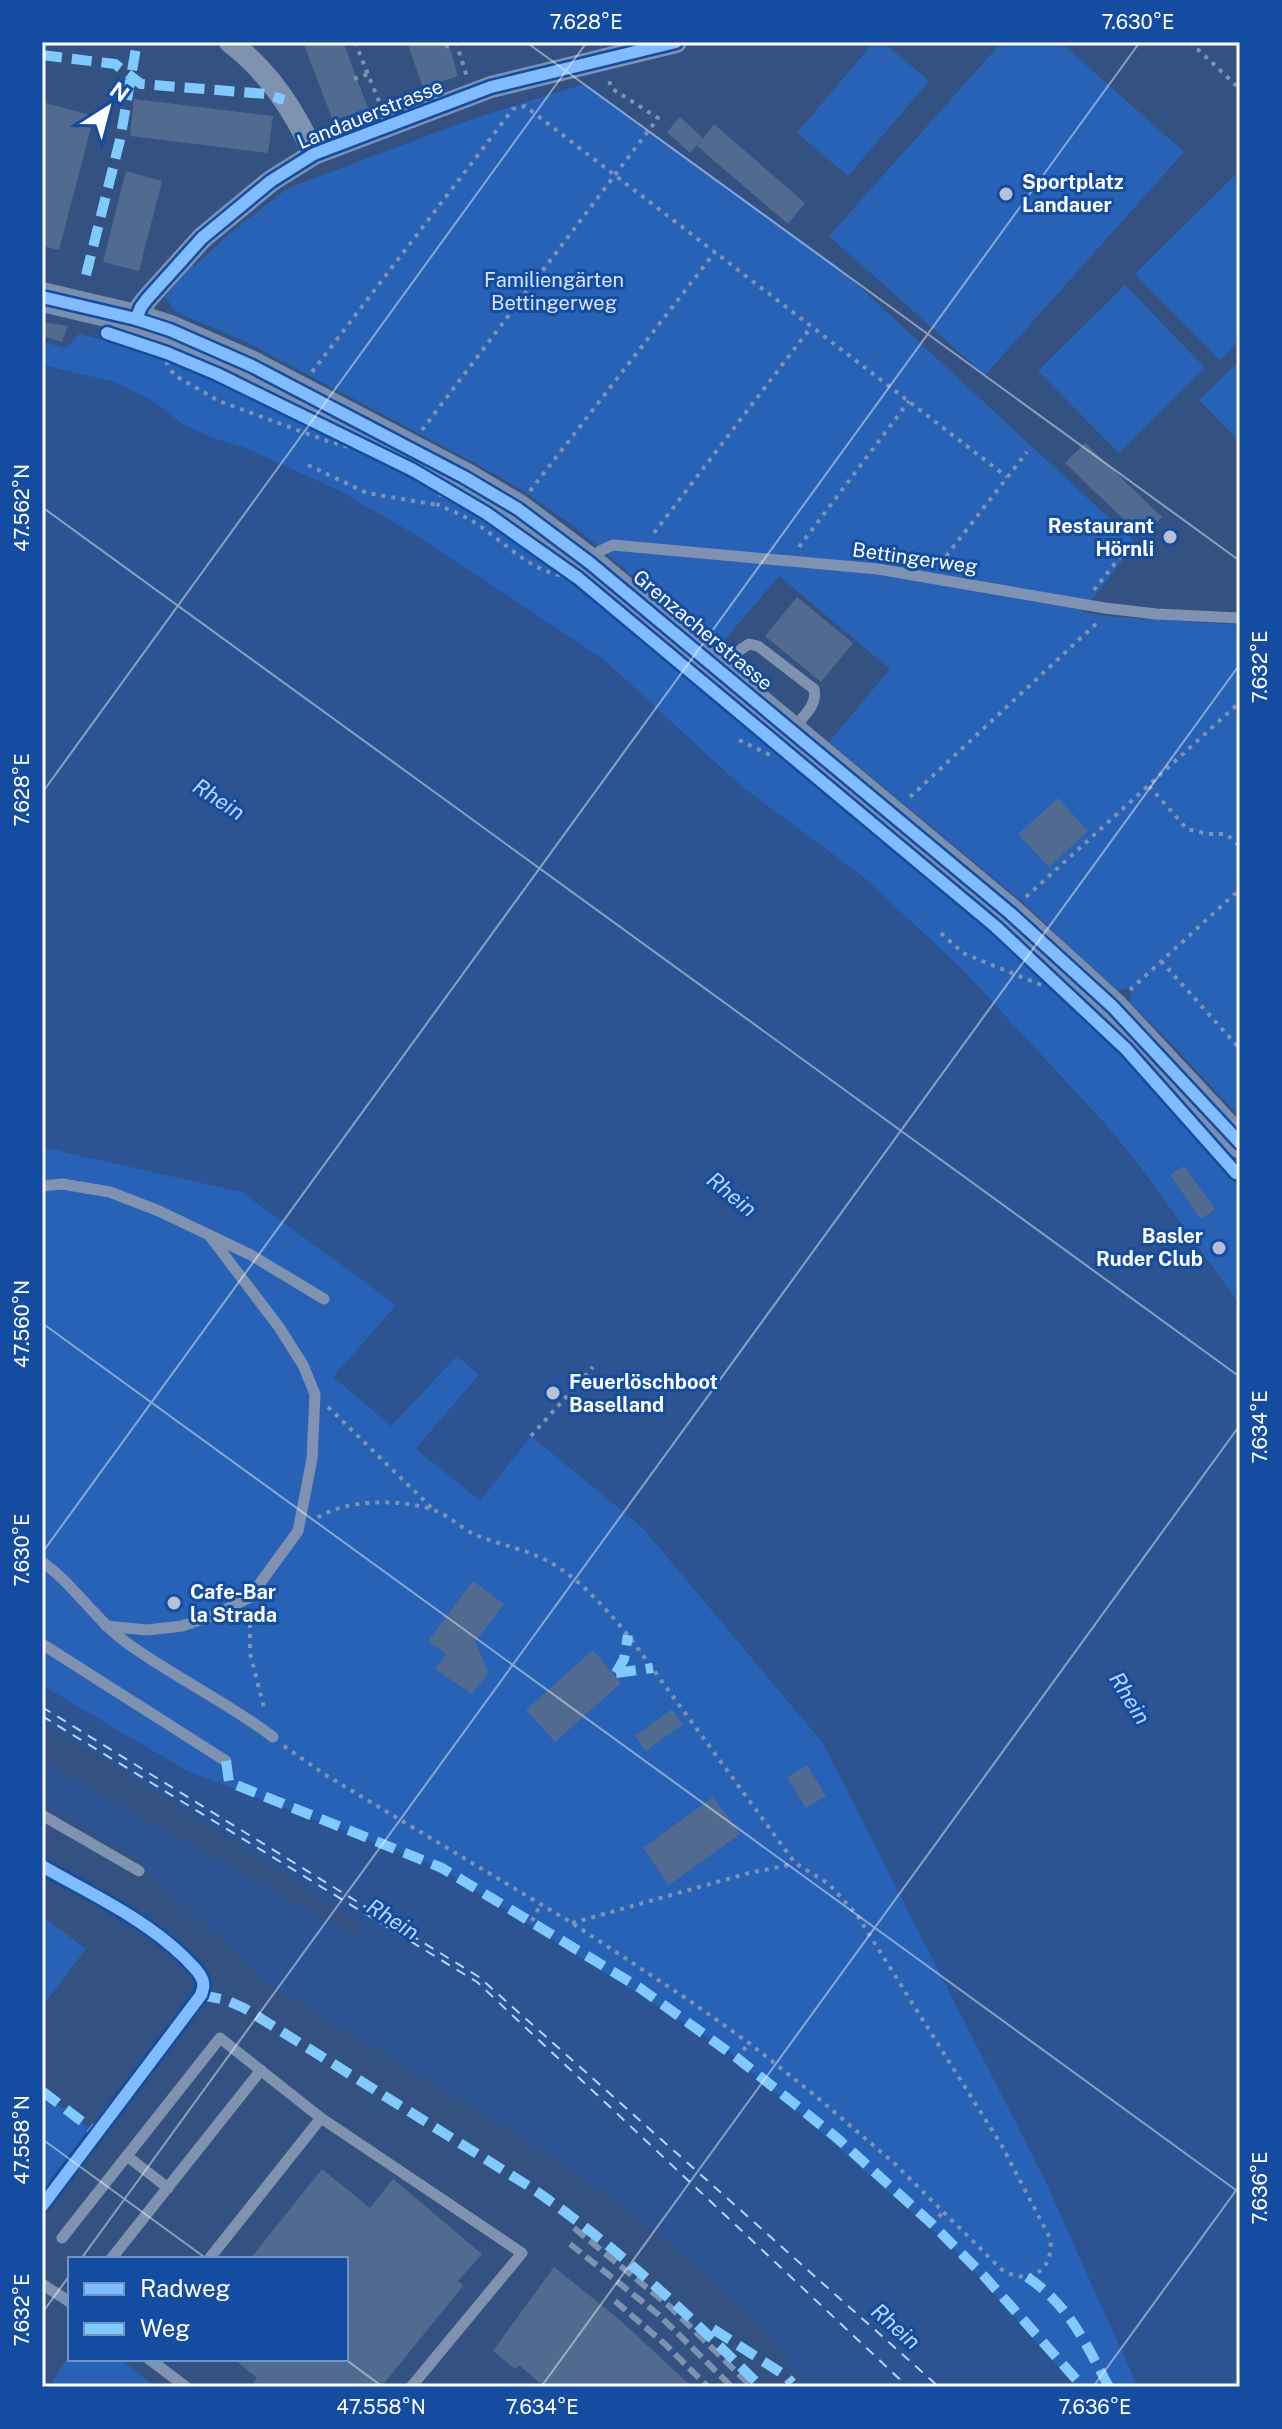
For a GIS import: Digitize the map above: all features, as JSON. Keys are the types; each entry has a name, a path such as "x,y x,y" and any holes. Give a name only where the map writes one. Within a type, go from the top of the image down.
{"main road":[{"name":"Grenzacherstrasse","path":"42,297 170,330 252,366 412,448 518,509 577,570 722,672 786,738 893,814 1010,913 1113,1007 1240,1143"}],"street":[{"path":"230,42 259,68 279,92 299,120 314,154"},
{"name":"Landauerstrasse","path":"136,319 147,299 202,238 271,181 314,154 491,87 676,42"}],"lane":[{"name":"Bettingerweg","path":"577,570 600,551 613,545 878,569 1105,608 1240,618"},
{"path":"722,672 749,644 758,646 814,689 816,697 813,704 786,738"},
{"path":"42,1178 110,1192 159,1211 251,1255 324,1299"},
{"path":"42,1186 62,1184"},
{"path":"106,1626 147,1630 182,1626 215,1615 250,1597 298,1531 312,1459 315,1394 303,1365 279,1327 209,1235"},
{"path":"42,1562 76,1591 106,1626 127,1643 245,1716 273,1737"},
{"path":"42,1644 226,1761"},
{"path":"42,1815 139,1871"},
{"path":"62,2238 220,2038 321,2118 522,2253 411,2387"},
{"path":"113,2257 261,2070"},
{"path":"211,2257 321,2118"},
{"path":"127,2156 168,2188"},
{"path":"42,2284 68,2301"},
{"path":"152,2361 186,2387"}],"path":[{"path":"355,42 389,126"},
{"path":"445,47 456,42 473,94"},
{"path":"1190,42 1240,89"},
{"path":"354,79 368,74"},
{"path":"419,436 658,118 611,88 608,76"},
{"path":"309,378 513,109 525,106 1007,477"},
{"path":"526,496 715,252"},
{"path":"643,548 812,326"},
{"path":"160,351 174,375 219,401 327,441 358,449"},
{"path":"787,561 909,401"},
{"path":"933,577 935,570 1027,452"},
{"path":"308,465 367,493 438,505 468,518 527,562 550,574 577,570"},
{"path":"438,505 442,487"},
{"path":"1083,605 1131,543"},
{"path":"893,814 1104,616 1105,608"},
{"path":"1010,913 1240,702"},
{"path":"739,740 770,755 786,738"},
{"path":"1149,786 1187,829 1226,834 1240,846"},
{"path":"1113,1007 1240,889"},
{"path":"941,933 970,956 1041,985 1046,978"},
{"path":"1161,961 1240,1049"},
{"path":"531,1436 593,1367"},
{"path":"250,1597 250,1653 273,1737 324,1774 572,1923 749,2043 894,2163 1001,2269 1022,2278 1035,2274 1049,2260 1050,2238 1017,2173 873,1938 846,1901 829,1884 795,1863 628,1635 598,1601 555,1565 474,1534 436,1511 315,1394"},
{"path":"298,1531 325,1513 343,1506 404,1504 436,1511"},
{"path":"572,1923 795,1863"},
{"path":"532,1921 541,1904"},
{"path":"737,2058 749,2043"},
{"path":"931,2223 944,2212"}],"green space":[{"path":"874,42 883,42 929,81 848,176 797,133"},
{"name":"Sportplatz Landauer","path":"1002,42 1060,42 1184,152 985,375 829,236"},
{"name":"Familiengärten Bettingerweg","path":"585,84 837,266 1136,543 1082,612 1240,625 1240,1117 1130,1003 1132,992 1128,988 1117,991 1031,909 829,742 890,669 779,576 717,649 580,531 522,490 244,341 176,312 165,297 192,264 195,266 230,233 288,188 472,119"},
{"path":"1240,170 1240,341 1220,360 1135,274"},
{"path":"1125,285 1205,368 1119,453 1038,371"},
{"path":"79,334 165,356 215,376 389,461 484,516 577,581 995,930 1117,1047 1187,1124 1240,1190 1240,1305 1108,1127 960,967 862,876 742,787 603,659 422,539 340,491 245,448 184,425 151,400 114,382 42,365 42,342 66,348"},
{"path":"1240,360 1240,442 1199,400"},
{"path":"42,1147 242,1192 397,1305 391,1426 457,1355 479,1375 416,1449 480,1500 531,1436 643,1528 823,1743 1045,2180 1138,2387 1076,2387 956,2251 729,2052 438,1867 187,1771 42,1686"},
{"path":"42,1916 86,1949 42,2007"},
{"path":"42,2093 89,2128 42,2191"},
{"path":"68,2357 68,2361 123,2361 156,2387 49,2387"}],"water":[{"name":"Rhein","path":"42,365 114,382 151,400 184,425 245,448 340,491 422,539 603,659 742,787 862,876 960,967 1107,1128 1240,1309 1240,2387 1138,2387 1045,2180 823,1743 643,1528 531,1436 480,1501 416,1448 479,1375 457,1356 391,1426 333,1377 396,1305 242,1192 42,1147"},
{"name":"Rhein","path":"42,1685 187,1771 438,1867 729,2052 956,2251 1076,2387 804,2387 771,2337 722,2289 647,2225 553,2156 263,1981 136,1858 42,1802 42,1760 356,1936 363,1932 363,1925 42,1723"}],"building":[{"path":"303,42 343,42 368,108 333,121"},
{"path":"407,42 448,42 458,76 423,88"},
{"path":"134,99 273,116 268,153 130,136"},
{"path":"42,102 94,116 59,250 42,246"},
{"path":"680,117 703,138 690,153 667,132"},
{"path":"714,124 805,203 788,224 697,146"},
{"path":"126,171 162,181 139,271 103,262"},
{"path":"42,322 68,326 62,342 42,336"},
{"path":"1085,443 1162,517 1143,538 1065,463"},
{"path":"797,597 853,643 821,682 765,636"},
{"path":"1058,798 1088,831 1049,867 1018,834"},
{"path":"1184,1166 1215,1209 1201,1219 1170,1175"},
{"path":"473,1581 504,1604 475,1642 489,1673 472,1694 435,1669 446,1654 428,1641"},
{"path":"593,1650 621,1683 555,1742 526,1710"},
{"path":"672,1709 683,1724 646,1751 635,1736"},
{"path":"807,1765 826,1796 806,1808 787,1778"},
{"path":"713,1797 740,1834 669,1885 643,1848"},
{"path":"322,2169 370,2208 393,2179 482,2254 458,2281 463,2286 381,2387 250,2387 257,2378 236,2361 348,2361 348,2257 252,2257"},
{"path":"554,2267 620,2320 692,2387 545,2387 519,2365 515,2369 493,2351"}],"ferry route":[{"path":"42,1707 479,1977 939,2387"},
{"path":"42,1716 477,1982 908,2387"}],"railway":[{"path":"574,2228 668,2305 752,2387"},
{"path":"570,2244 659,2315 732,2387"},
{"path":"615,2301 708,2387"}],"marked path":[{"path":"86,275 120,140 137,42"},
{"path":"42,55 115,64 141,84 267,94 284,100"},
{"path":"616,1673 624,1659 628,1635"},
{"path":"616,1673 653,1668"},
{"path":"226,1761 229,1782 442,1868 640,1988 737,2058 837,2138 931,2223 984,2276 1083,2387"},
{"path":"201,1995 226,2000 244,2008 530,2187 592,2232 650,2281 761,2387"},
{"path":"42,2091 97,2133"},
{"path":"1027,2277 1066,2313 1109,2387"},
{"path":"713,2329 792,2383"}],"cycle path":[{"path":"136,319 147,299 202,238 271,181 314,154 491,87 676,42"},
{"path":"42,297 170,330 252,366 464,477 518,509 590,563 1010,913 1113,1007 1240,1143"},
{"path":"107,333 217,374 413,470 486,513 578,578 996,927 1126,1049 1236,1173"},
{"path":"42,1866 152,1931 185,1958 198,1972 203,1984 201,1995 42,2206"}],"place":[{"name":"Sportplatz Landauer","path":"1006,194"},
{"name":"Restaurant Hörnli","path":"1170,537"},
{"name":"Basler Ruder Club","path":"1219,1248"},
{"name":"Feuerlöschboot Baselland","path":"553,1393"},
{"name":"Cafe-Bar la Strada","path":"174,1603"}]}
